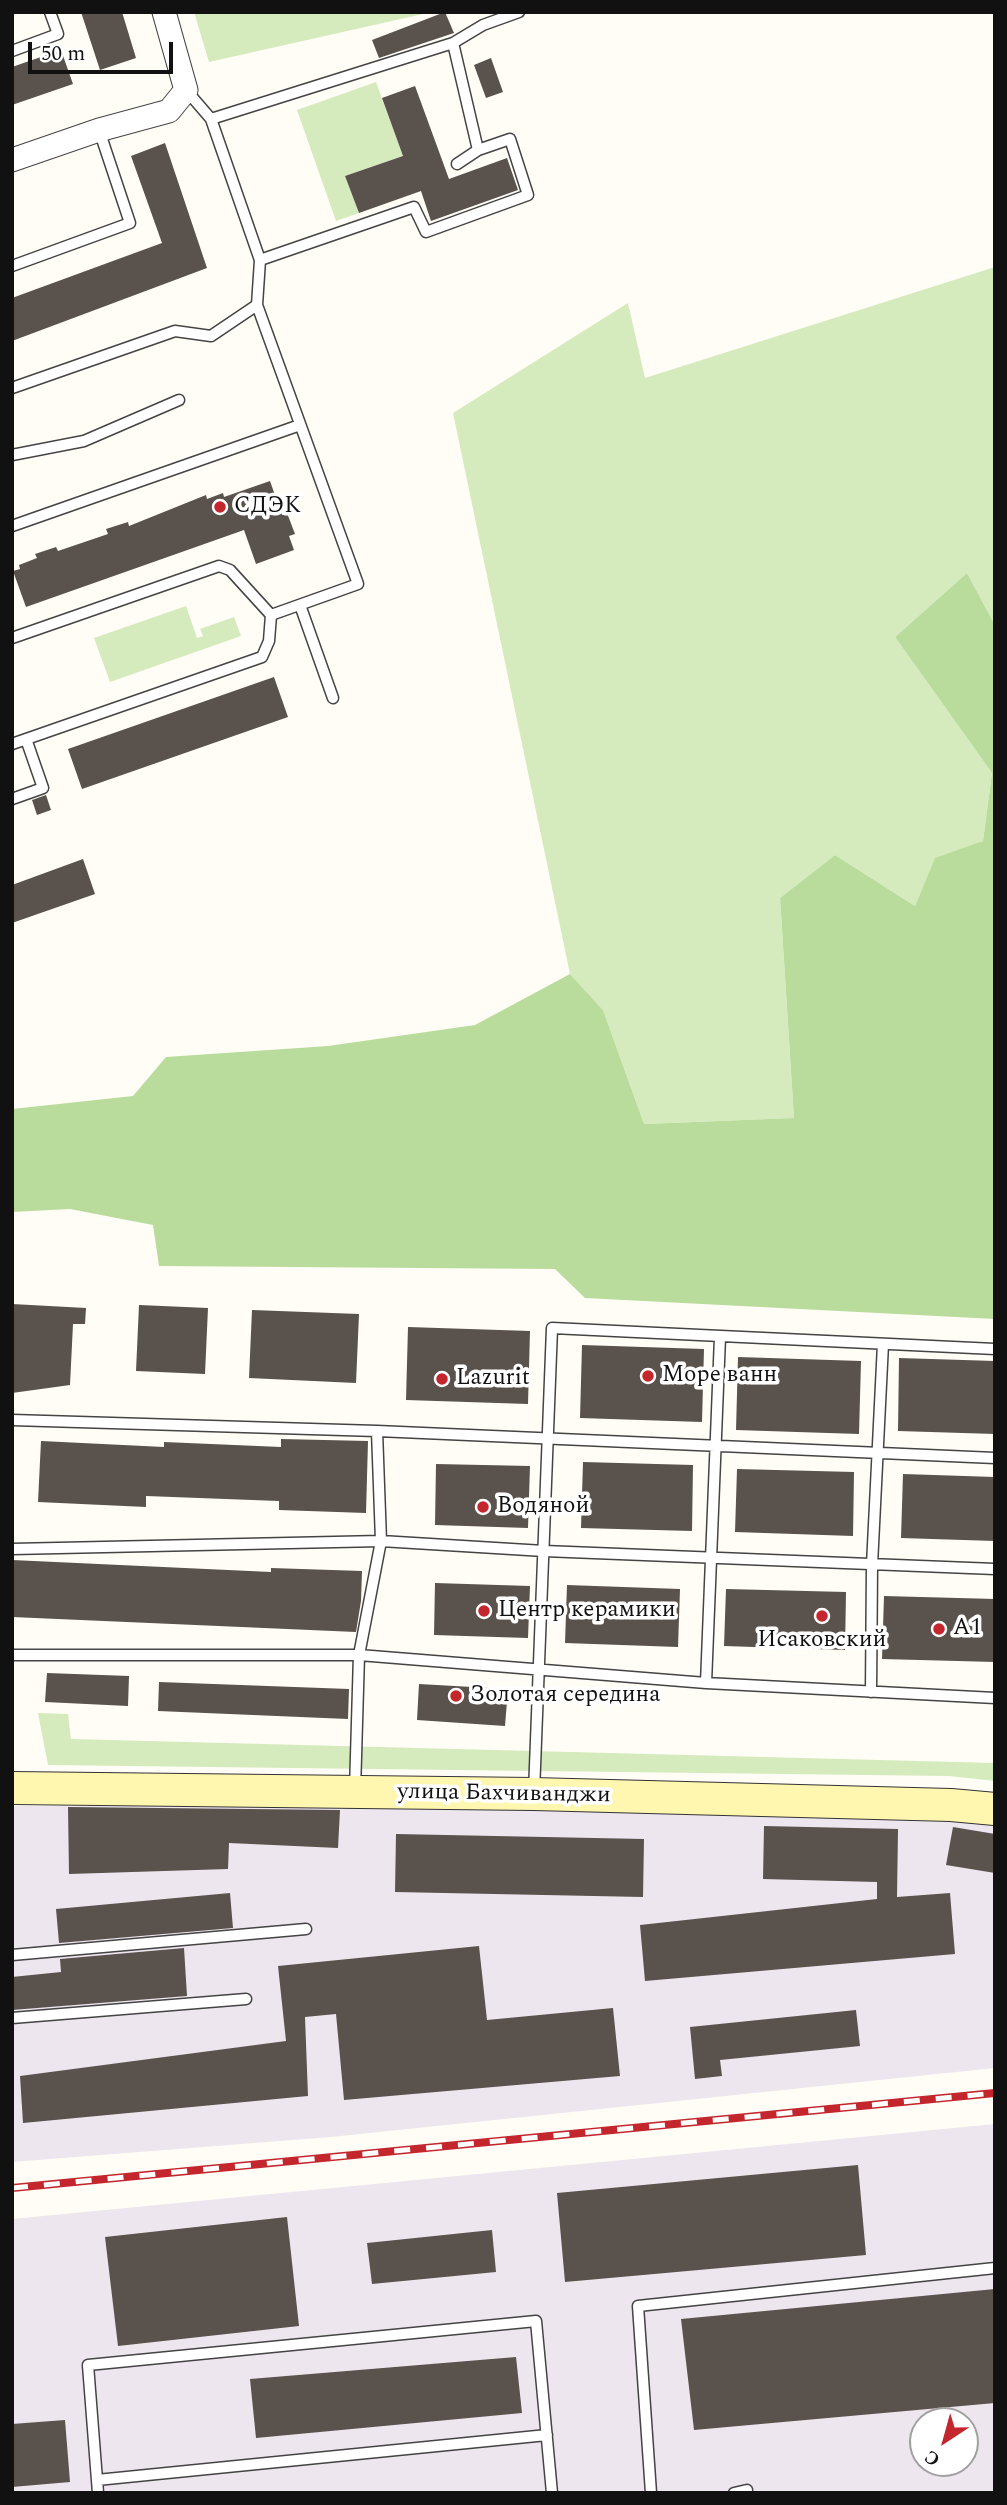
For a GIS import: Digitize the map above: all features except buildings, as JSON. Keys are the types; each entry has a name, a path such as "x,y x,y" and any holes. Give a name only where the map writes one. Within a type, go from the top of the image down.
{"main road":[{"name":"улица Бахчиванджи","path":"12,1788 534,1794 951,1805 995,1809"}],"street":[{"path":"12,160 99,130 169,111 186,90 164,12"}],"lane":[{"path":"12,51 58,34 50,12"},
{"path":"211,119 453,43 483,25 519,12"},
{"path":"453,43 478,150"},
{"path":"186,90 211,119 260,260 257,305 358,584 271,615"},
{"path":"12,266 130,223 99,130"},
{"path":"260,260 414,207 426,232 528,195 510,139 478,150 457,164"},
{"path":"12,388 175,331 211,335 257,305"},
{"path":"12,455 84,441 179,400"},
{"path":"12,526 300,425"},
{"path":"12,638 219,566 230,570 271,615 270,641 262,657 12,744"},
{"path":"300,605 333,698"},
{"path":"12,799 43,788 26,739"},
{"path":"534,1794 552,1328 995,1349"},
{"path":"706,1683 720,1337"},
{"path":"871,1692 872,1564 880,1454 883,1344"},
{"path":"12,1420 377,1431 995,1458"},
{"path":"355,1793 359,1655 381,1541 377,1431"},
{"path":"12,1549 381,1541 544,1551 995,1570"},
{"path":"12,1655 359,1655 706,1683 995,1698"},
{"path":"12,1955 306,1929"},
{"path":"12,2018 246,1999"},
{"path":"651,2493 638,2306 995,2268"},
{"path":"98,2493 88,2365 536,2321 552,2493"},
{"path":"97,2480 547,2435"},
{"path":"734,2493 747,2490"}],"shaded area":[{"path":"12,1806 429,1806 995,1819 995,2068 331,2137 12,2162"},
{"path":"995,2124 995,2493 12,2493 12,2219"}],"green space":[{"path":"194,12 432,12 209,62"},
{"path":"376,82 403,156 345,176 359,213 336,221 297,110"},
{"path":"995,267 995,625 967,573 895,637 992,773 983,841 935,859 915,906 835,855 780,898 794,1118 644,1124 603,1010 570,974 453,413 628,303 645,378"},
{"path":"967,573 995,625 995,1319 585,1298 555,1269 159,1266 153,1225 70,1209 12,1212 12,1109 133,1096 166,1057 328,1046 475,1025 570,974 603,1010 644,1124 794,1118 780,898 835,855 915,906 935,858 983,841 992,773 895,637"},
{"path":"186,606 197,638 203,636 200,629 234,617 241,636 110,682 94,638"},
{"path":"38,1713 68,1714 71,1739 995,1763 995,1781 949,1776 48,1765"}],"railway":[{"path":"12,2188 995,2093"}],"place":[{"name":"СДЭК","path":"220,507"},
{"name":"Море ванн","path":"648,1376"},
{"name":"Lazurit","path":"442,1379"},
{"name":"Водяной","path":"483,1507"},
{"name":"Центр керамики","path":"484,1611"},
{"name":"Исаковский","path":"822,1616"},
{"name":"A1","path":"939,1629"},
{"name":"Золотая середина","path":"456,1696"}]}
